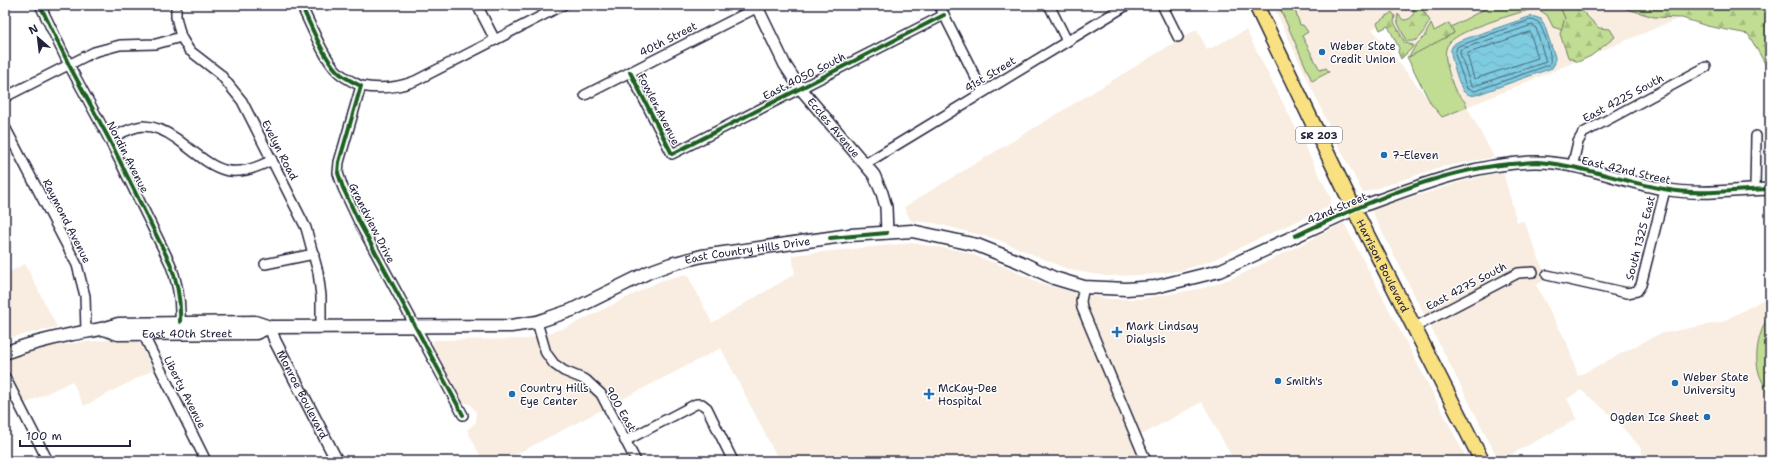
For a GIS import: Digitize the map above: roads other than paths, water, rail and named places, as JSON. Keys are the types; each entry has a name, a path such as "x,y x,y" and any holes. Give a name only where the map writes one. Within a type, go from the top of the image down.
{"main road":[{"name":"Harrison Boulevard","path":"1256,5 1354,209 1413,328 1482,461"},
{"name":"42nd Street","path":"1084,287 1126,289 1155,287 1219,271 1354,209"},
{"name":"East Country Hills Drive","path":"415,326 485,327 512,326 537,322 572,310 649,272 671,264 717,254 850,235 912,231 977,245 1020,262 1054,278 1084,287"},
{"name":"East 40th Street","path":"5,353 39,342 86,331 104,329 118,324 255,322 270,327 415,326"},
{"name":"East 40th Street","path":"104,329 118,334 256,333 270,327"}],"street":[{"name":"Nordin Avenue","path":"40,5 69,65 109,139 170,263 177,280 180,297 180,322"},
{"name":"Evelyn Road","path":"176,5 176,17 181,37 190,50 220,74 242,101 306,228 314,254 321,296 321,326"},
{"path":"301,5 329,61 338,72 361,86 385,88 405,85 563,5"},
{"path":"477,5 495,40"},
{"path":"939,5 983,92"},
{"path":"1048,5 1067,41"},
{"name":"41st Street","path":"864,164 1127,5"},
{"path":"1162,5 1178,37"},
{"name":"40th Street","path":"585,95 759,6"},
{"name":"Eccles Avenue","path":"759,6 785,65 800,88 874,174 882,193 888,217 888,233"},
{"name":"East 4050 South","path":"672,154 944,15"},
{"path":"5,97 94,52 108,47 130,43 156,44 181,37"},
{"name":"East 4225 South","path":"1572,167 1578,142 1583,133 1706,67"},
{"name":"Fowler Avenue","path":"630,72 672,154"},
{"name":"Grandview Drive","path":"361,86 339,162 338,173 343,188 359,222 463,415"},
{"name":"Raymond Avenue","path":"5,127 76,265 85,296 86,331"},
{"path":"109,139 136,127 152,127 169,134 210,164 224,171 246,171 272,160"},
{"path":"1755,190 1756,136"},
{"name":"East 42nd Street","path":"1478,168 1535,162 1572,167 1665,190 1704,192 1770,189"},
{"name":"42nd Street","path":"1354,209 1437,179 1478,168"},
{"name":"South 1325 East","path":"1547,275 1627,293 1637,291 1642,285 1665,190"},
{"path":"265,264 314,254"},
{"name":"East 4275 South","path":"1413,328 1518,273 1533,272"},
{"path":"1084,287 1081,301 1082,308 1146,461"},
{"name":"900 East","path":"537,322 546,353 554,364 564,371 586,380 601,394 636,461"},
{"name":"Monroe Boulevard","path":"270,327 275,341 337,461"},
{"name":"Liberty Avenue","path":"143,334 206,461"},
{"path":"5,377 48,461"},
{"path":"626,441 696,404 702,404 707,408 733,461"}],"water":[{"path":"1532,16 1541,19 1544,24 1555,57 1555,63 1552,68 1476,95 1470,95 1464,92 1452,59 1451,50 1454,44"}],"place":[{"name":"Weber State Credit Union","path":"1322,52"},
{"name":"7-Eleven","path":"1384,155"},
{"name":"Mark Lindsay Dialysis","path":"1117,332"},
{"name":"Smith's","path":"1278,381"},
{"name":"Weber State University","path":"1675,383"},
{"name":"Country Hills Eye Center","path":"512,394"},
{"name":"McKay-Dee Hospital","path":"929,394"},
{"name":"Ogden Ice Sheet","path":"1707,417"}]}
